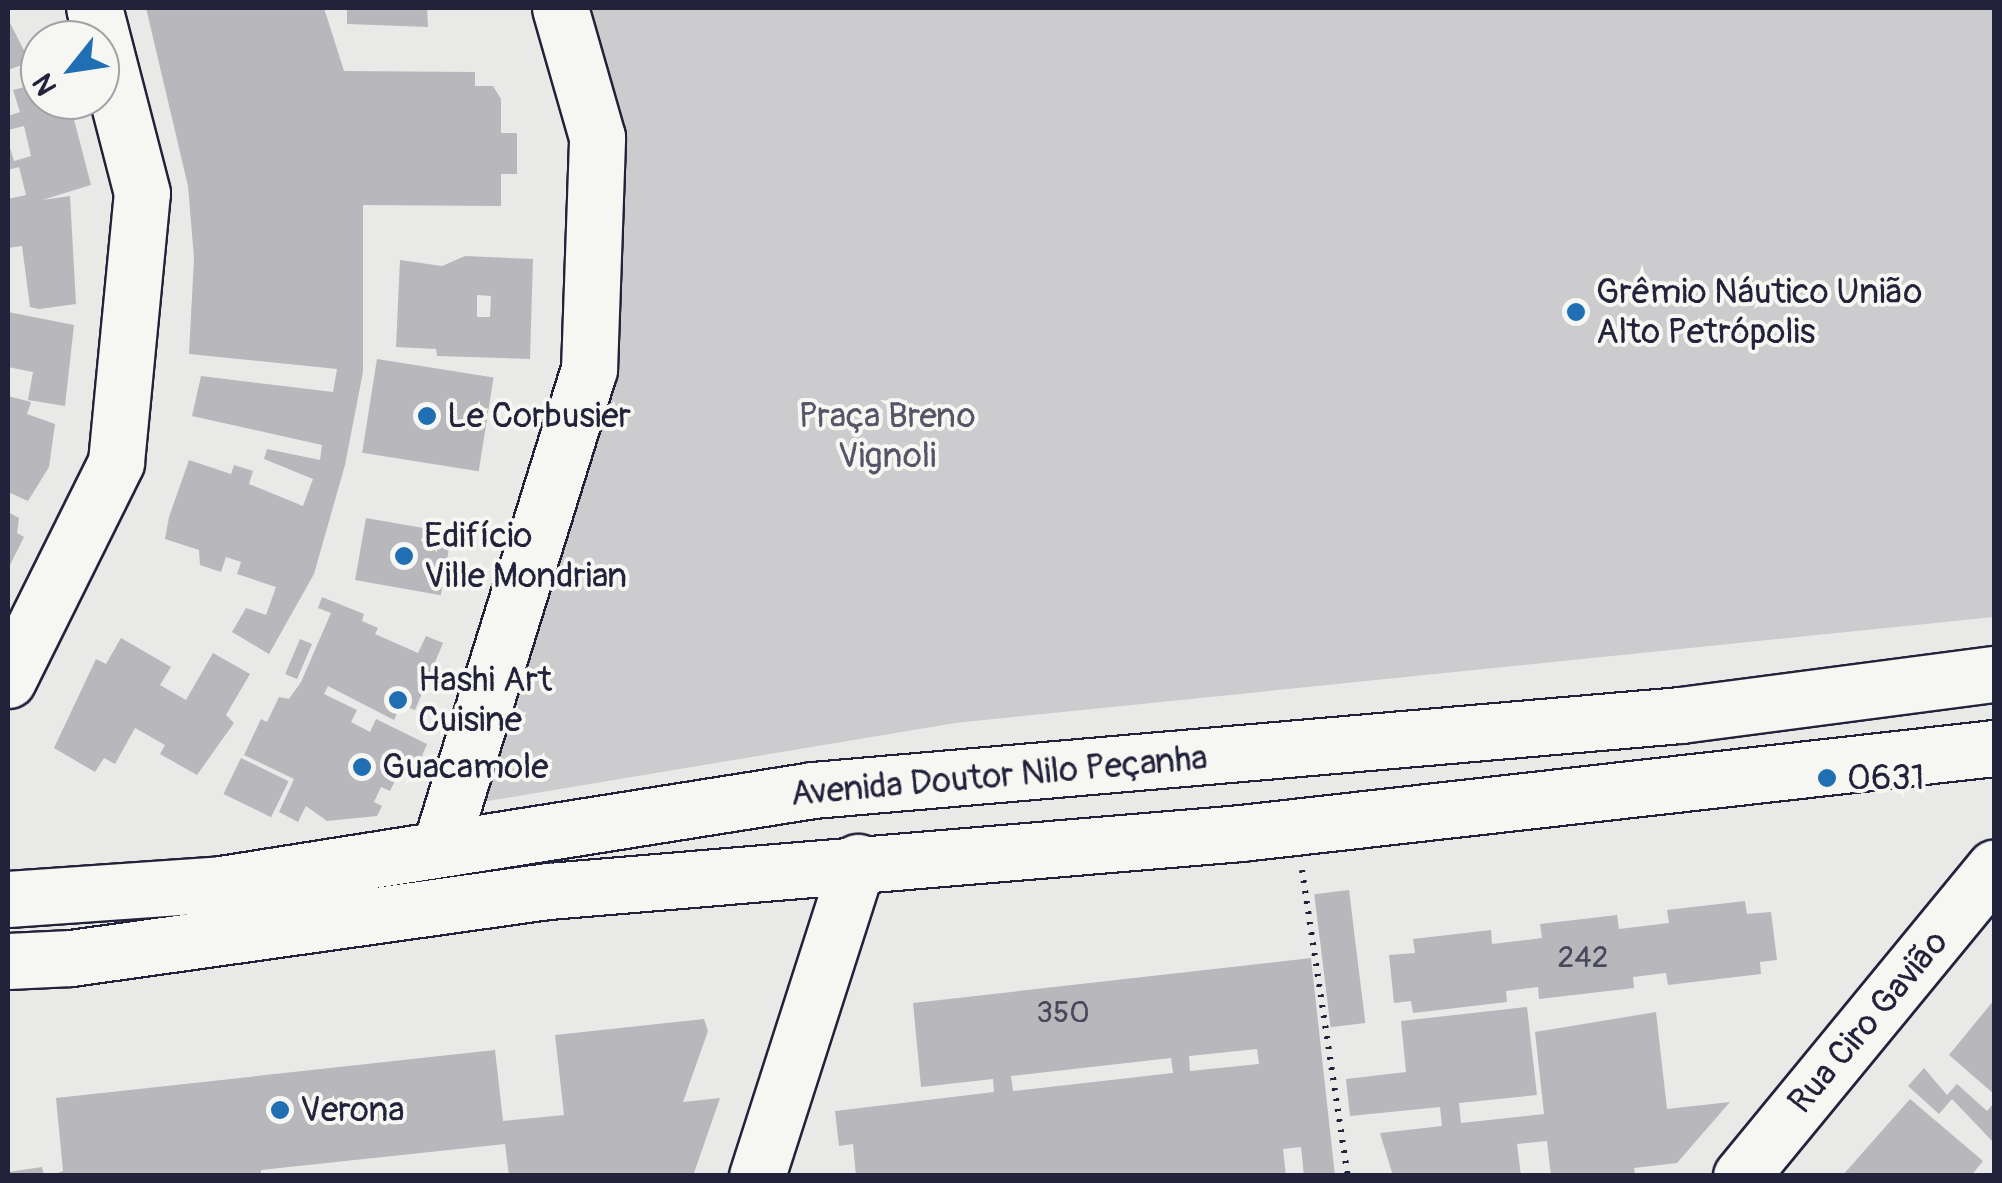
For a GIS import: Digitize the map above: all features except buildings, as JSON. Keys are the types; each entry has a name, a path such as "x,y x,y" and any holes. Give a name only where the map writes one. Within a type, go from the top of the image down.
{"main road":[{"path":"8,680 116,462 142,193 94,8"},
{"path":"336,922 423,878 441,844 589,370 597,138 560,8"},
{"name":"Avenida Doutor Nilo Peçanha","path":"8,899 221,884 441,844 813,790 1681,715 1994,674"},
{"name":"Avenida Doutor Nilo Peçanha","path":"8,961 336,922 549,890 1296,827 1994,748"},
{"path":"756,1176 858,862"},
{"name":"Rua Ciro Gavião","path":"1741,1176 1994,868"}],"path":[{"path":"1296,827 1348,1176"}],"green space":[{"name":"Praça Breno Vignoli","path":"587,8 1994,8 1994,617 955,723 464,805 609,338"}],"place":[{"name":"Grêmio Náutico União Alto Petrópolis","path":"1576,312"},
{"name":"Le Corbusier","path":"427,416"},
{"name":"Edifício Ville Mondrian","path":"404,556"},
{"name":"Hashi Art Cuisine","path":"398,700"},
{"name":"Guacamole","path":"362,767"},
{"name":"0631","path":"1827,778"},
{"name":"Verona","path":"280,1110"}]}
